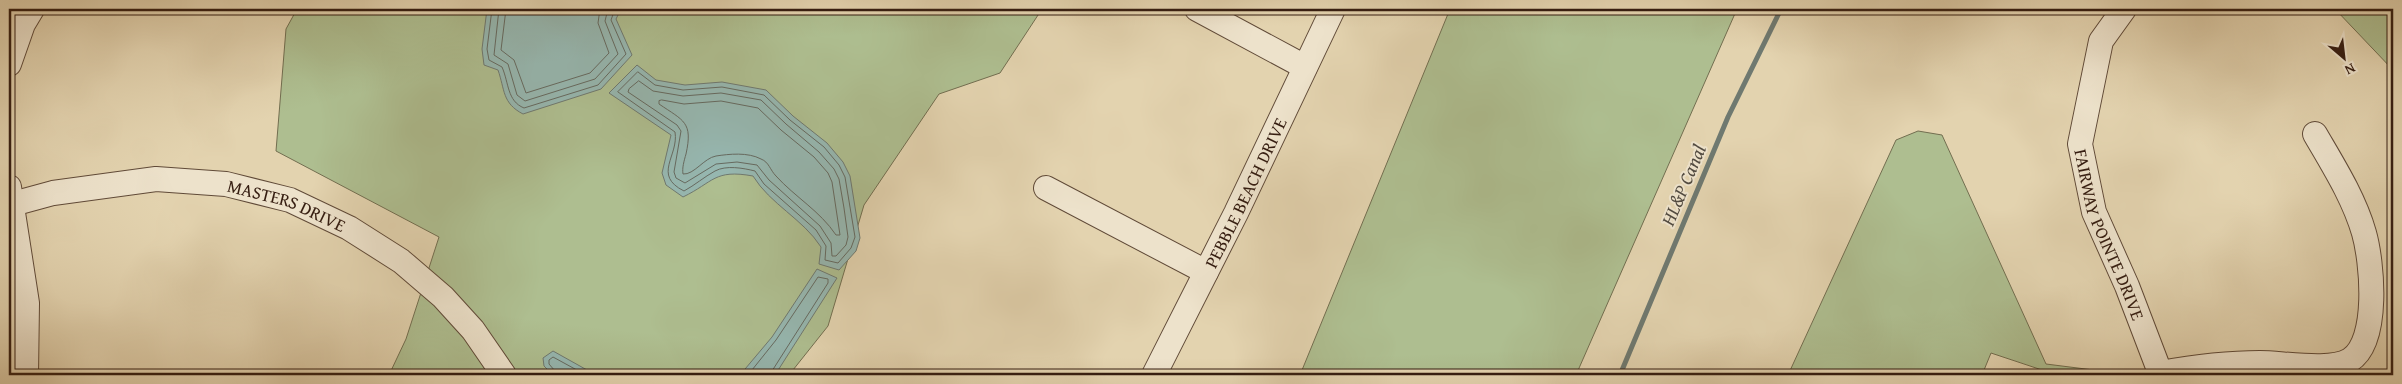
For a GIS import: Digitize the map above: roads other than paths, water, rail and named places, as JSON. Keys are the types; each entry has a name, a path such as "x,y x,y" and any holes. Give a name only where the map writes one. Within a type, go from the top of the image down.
{"street":[{"path":"1197,9 1305,67"},
{"name":"PEBBLE BEACH DRIVE","path":"1154,375 1333,9"},
{"name":"FAIRWAY POINTE DRIVE","path":"2124,9 2101,41 2080,144 2094,212 2161,374"},
{"path":"9,64 21,17"},
{"path":"2161,374 2259,363 2331,365 2351,360 2364,342 2372,316 2370,265 2364,232 2342,181 2315,134"},
{"name":"MASTERS DRIVE","path":"10,199 156,179 226,184 290,200 349,228 401,261 443,297 473,330 504,375"},
{"path":"1046,188 1206,272"},
{"path":"10,199 27,303 18,338 26,375"}],"water":[{"path":"487,9 621,9 616,19 632,55 601,89 523,114 516,110 508,101 498,70 484,65 482,49"},
{"path":"637,65 656,80 685,85 722,82 766,90 793,116 827,143 843,162 850,176 860,238 856,251 839,270 819,264 821,247 814,237 768,195 753,176 730,174 715,178 683,197 666,185 662,173 671,135 609,93"},
{"path":"817,269 837,278 775,375 740,375 772,337"},
{"path":"553,351 596,375 553,375 544,366 543,358"}],"waterway":[{"name":"HL&P Canal","path":"1620,375 1728,117 1781,9"}]}
